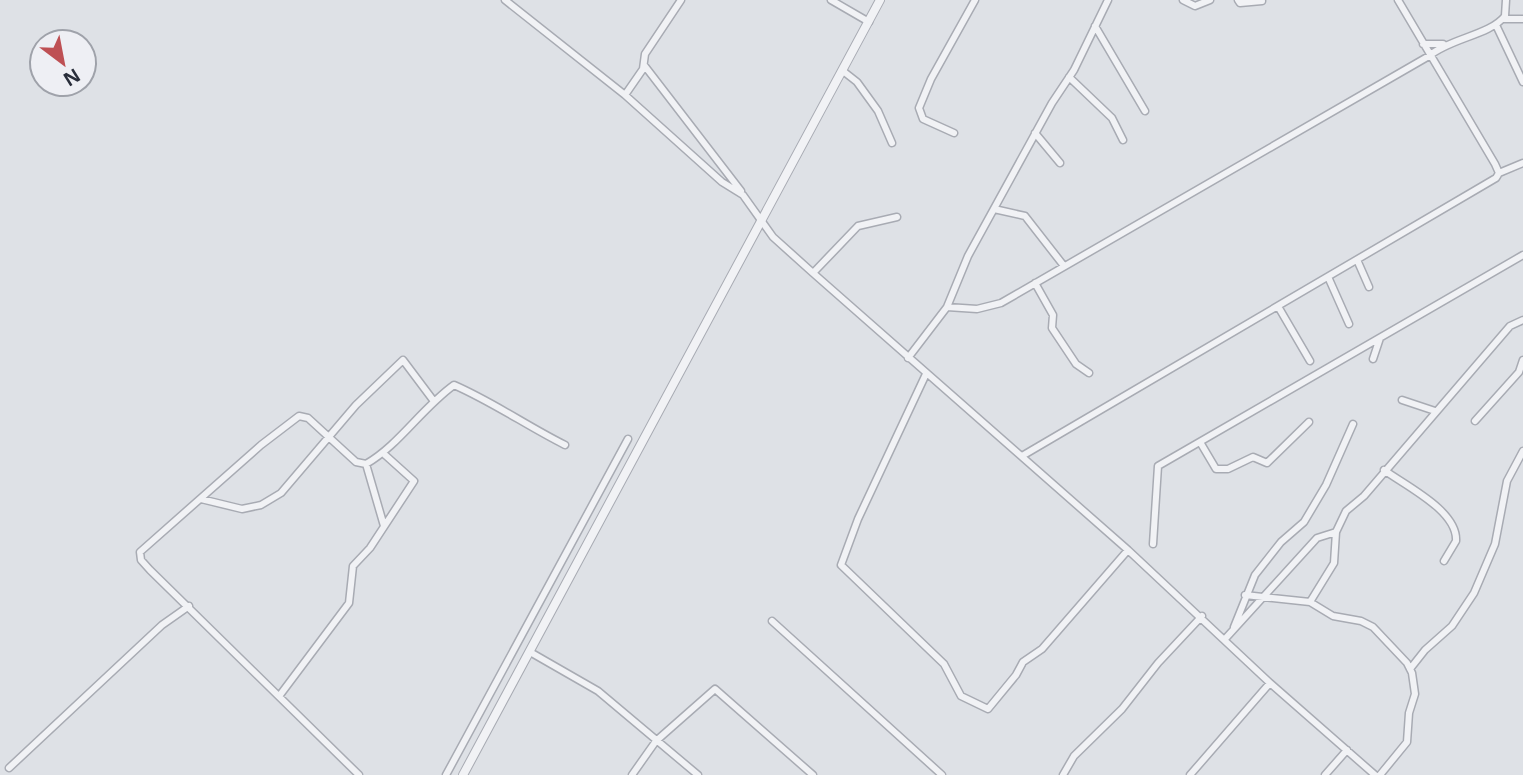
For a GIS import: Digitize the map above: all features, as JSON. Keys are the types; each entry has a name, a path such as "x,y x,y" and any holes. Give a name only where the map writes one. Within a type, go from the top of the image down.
{"street":[{"path":"505,0 625,95 722,182 743,195"},
{"path":"625,95 644,65 645,54 681,0"},
{"path":"831,0 869,22"},
{"path":"463,775 880,0"},
{"path":"954,133 923,119 919,108 936,69 975,0"},
{"path":"908,358 947,307 968,256 1069,77 1108,0"},
{"path":"1183,0 1195,6 1210,0"},
{"path":"1238,0 1240,3 1262,1"},
{"path":"1398,0 1499,173"},
{"path":"1504,19 1506,0"},
{"path":"1423,44 1443,44 1496,25 1504,19 1523,19"},
{"path":"1496,25 1523,82"},
{"path":"1095,26 1145,111"},
{"path":"947,307 977,309 1000,303 1429,56 1443,44"},
{"path":"644,65 762,217 773,237 1128,550 1270,683 1378,775 1407,742 1409,713 1415,694 1410,669 1373,627 1361,621 1333,616 1310,602 1245,595"},
{"path":"843,71 857,82 878,111 892,143"},
{"path":"1069,77 1112,118 1123,140"},
{"path":"1035,133 1060,163"},
{"path":"1022,456 1329,279 1492,182 1499,173 1523,163"},
{"path":"994,209 1025,216 1064,266"},
{"path":"813,273 858,226 897,217"},
{"path":"1153,544 1158,466 1523,255"},
{"path":"1358,261 1369,287"},
{"path":"1329,279 1349,324"},
{"path":"1035,283 1053,315 1052,328 1076,365 1089,373"},
{"path":"1279,308 1310,361"},
{"path":"1310,602 1334,563 1336,532 1346,511 1364,496 1510,326 1523,320"},
{"path":"1373,359 1380,338"},
{"path":"201,499 242,509 261,505 281,493 356,405 403,360 433,400"},
{"path":"1475,421 1518,372 1523,360"},
{"path":"926,374 858,519 841,565 944,664 965,699 988,709 1016,675 1023,662 1042,649 1128,550"},
{"path":"359,775 150,570 140,555 143,548 297,417 306,416 328,440 356,462 366,464 384,454 433,400 454,384 490,400 519,423 565,445"},
{"path":"1402,400 1436,411"},
{"path":"1200,442 1216,469 1228,469 1252,457 1267,463 1310,422"},
{"path":"1234,629 1255,575 1276,548 1304,522 1326,485 1353,424"},
{"path":"446,775 628,439"},
{"path":"1410,669 1425,650 1452,626 1474,593 1495,544 1507,481 1523,452"},
{"path":"280,695 349,603 353,566 414,481 384,454"},
{"path":"366,464 384,526"},
{"path":"1384,470 1435,505 1451,522 1456,541 1444,561"},
{"path":"1225,639 1317,538 1336,532"},
{"path":"9,768 162,625 188,606"},
{"path":"1063,775 1074,756 1122,709 1158,663 1202,617"},
{"path":"772,621 942,775"},
{"path":"530,652 598,691 698,775"},
{"path":"1190,775 1270,683"},
{"path":"632,775 656,741 715,689 813,775"},
{"path":"1325,775 1347,750"}]}
